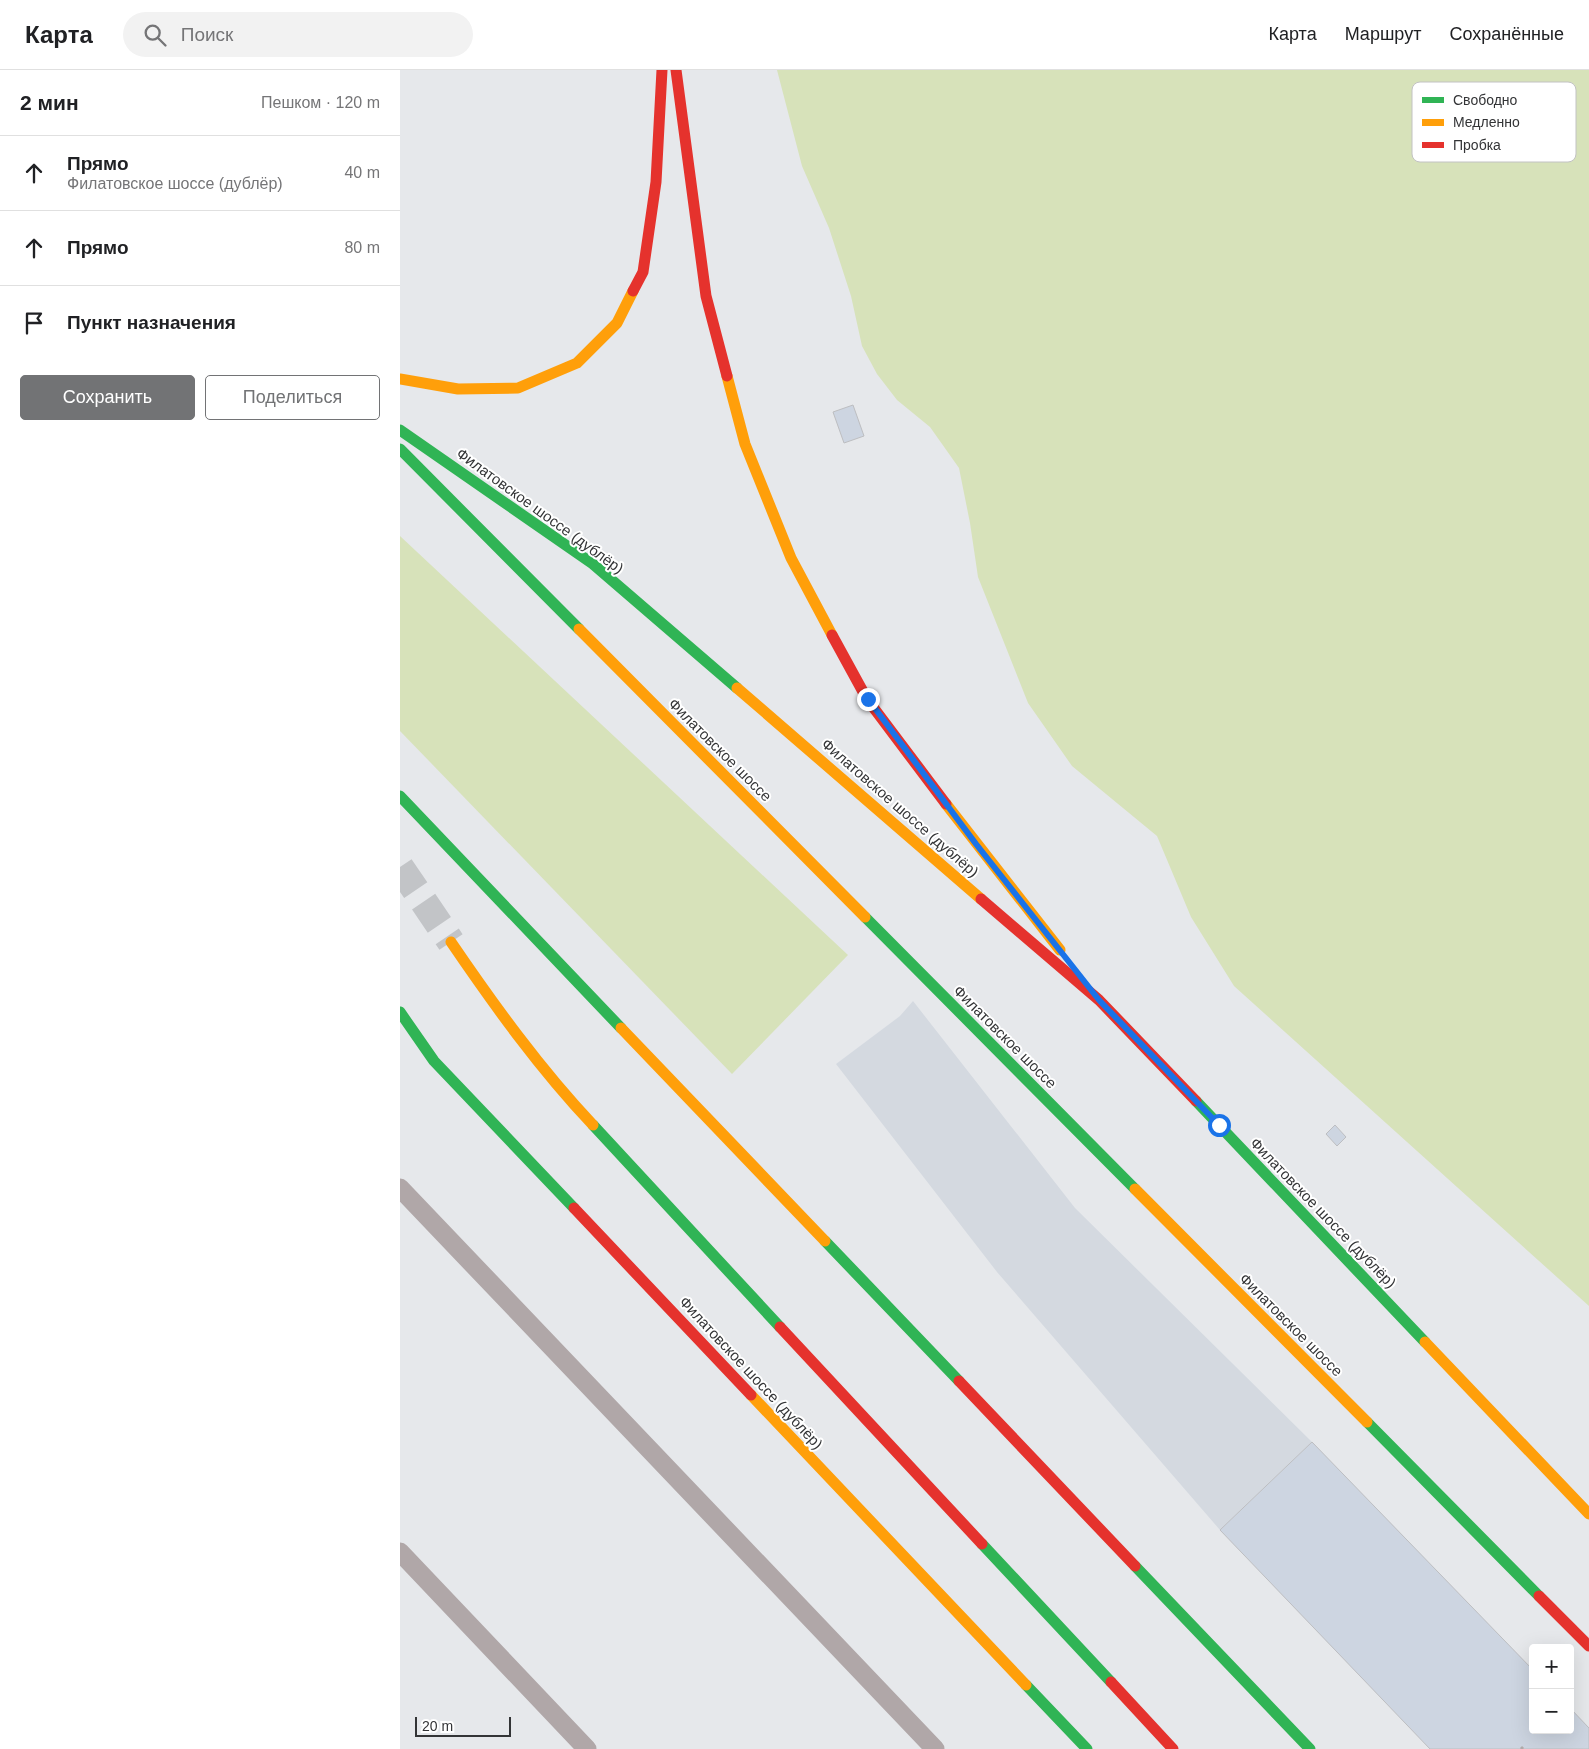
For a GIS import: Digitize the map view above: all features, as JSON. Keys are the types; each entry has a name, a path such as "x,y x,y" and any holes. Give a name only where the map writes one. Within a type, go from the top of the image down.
{"street":[{"path":"400,378 458,390 518,388 577,363 617,323 644,272 656,182 662,70"},
{"path":"676,70 706,296 745,444 791,558 868,699 976,844 1099,1000"},
{"name":"Филатовское шоссе (дублёр)","path":"400,430 592,564 1099,1000 1589,1514"},
{"name":"Филатовское шоссе","path":"400,449 1589,1646"},
{"path":"400,796 1310,1749"},
{"path":"452,942 488,996 574,1105 1172,1749"},
{"name":"Филатовское шоссе (дублёр)","path":"400,1012 434,1061 1087,1749"}],"lane":[{"path":"400,1188 935,1749"},
{"path":"400,1552 587,1749"}],"shaded area":[{"path":"913,1001 1075,1208 1312,1442 1220,1530 997,1272 836,1064 900,1016"}],"green space":[{"path":"777,70 1589,70 1589,1306 1234,986 1191,917 1157,836 1072,766 1028,703 978,577 959,468 930,427 897,400 877,374 862,346 851,296 829,228 802,166"},
{"path":"400,536 848,955 732,1074 400,731"}],"building":[{"path":"853,405 864,436 844,443 833,412"},
{"path":"1335,1125 1346,1137 1337,1146 1326,1134"},
{"path":"1312,1442 1529,1666 1529,1734 1574,1734 1574,1712 1589,1728 1589,1749 1430,1749 1220,1530"}],"tunnel":[{"path":"400,867 451,942"}],"traffic: fast":[{"path":"400,430 593,564 737,688"},
{"path":"400,449 579,629"},
{"path":"400,796 621,1028"},
{"path":"865,917 1135,1189"},
{"path":"400,1012 434,1061 574,1208"},
{"path":"1196,1101 1425,1342"},
{"path":"593,1125 780,1327"},
{"path":"825,1241 959,1381"},
{"path":"1367,1422 1539,1596"},
{"path":"982,1544 1111,1682"},
{"path":"1135,1566 1310,1749"},
{"path":"1026,1685 1087,1749"}],"traffic: slow":[{"path":"400,379 458,389 518,388 577,363 617,323 633,291"},
{"path":"727,376 745,444 791,558 832,635"},
{"path":"579,629 865,917"},
{"path":"737,688 981,899"},
{"path":"946,804 1060,950"},
{"path":"451,942 518,1036 554,1082 593,1125"},
{"path":"621,1028 825,1241"},
{"path":"1135,1189 1367,1422"},
{"path":"1425,1342 1589,1514"},
{"path":"751,1395 1026,1685"}],"traffic: jam":[{"path":"633,291 643,272 656,182 662,70"},
{"path":"676,70 706,296 727,376"},
{"path":"832,635 867,699 946,804"},
{"path":"981,899 1099,1000 1196,1101"},
{"path":"574,1208 751,1395"},
{"path":"780,1327 982,1544"},
{"path":"959,1381 1135,1566"},
{"path":"1539,1596 1589,1646"},
{"path":"1111,1682 1173,1749"}],"route":[{"path":"868,699 976,844 1099,1000 1219,1125"}]}
